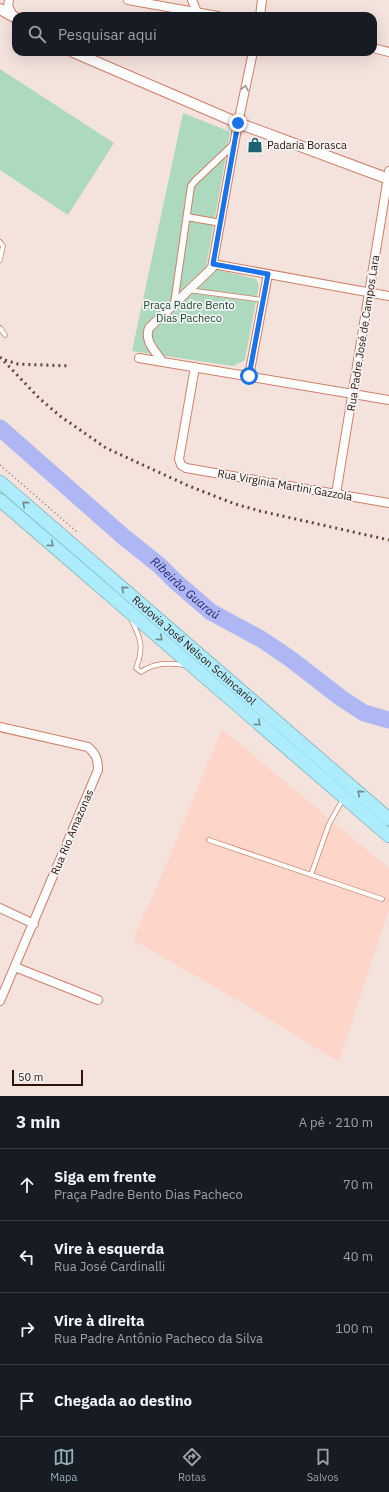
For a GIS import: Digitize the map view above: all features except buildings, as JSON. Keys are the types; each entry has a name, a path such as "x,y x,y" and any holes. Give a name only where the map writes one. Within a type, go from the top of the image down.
{"main road":[{"name":"Rodovia José Nelson Schincariol","path":"0,482 389,819"},
{"name":"Rodovia José Nelson Schincariol","path":"0,500 389,836"}],"street":[{"path":"9,0 8,6 12,13"},
{"path":"128,0 197,12"},
{"path":"192,0 197,12"},
{"path":"260,12 262,0"},
{"path":"0,9 12,16"},
{"path":"377,49 389,52"},
{"path":"82,56 238,123 389,176"},
{"path":"162,362 150,344 147,333 149,328 212,268 251,56"},
{"path":"174,304 191,186 194,181 234,144"},
{"name":"Rua Padre José de Campos Lara","path":"336,494 389,176"},
{"path":"186,216 221,223"},
{"path":"213,264 389,296"},
{"path":"249,376 268,274"},
{"path":"139,358 389,400"},
{"name":"Rua Virginia Martini Gazzola","path":"195,367 180,460 181,465 186,468 389,503"},
{"name":"Rua Rio Amazonas","path":"0,727 88,747 98,760 98,770 34,924 0,1001"},
{"path":"0,908 34,924"},
{"path":"15,967 98,1000"}],"lane":[{"path":"0,242 3,246 0,260"},
{"path":"188,290 263,300"},
{"path":"0,328 5,335"},
{"path":"127,610 140,640 141,651 136,668 141,672 150,666 161,663 193,666"},
{"path":"311,875 329,824 344,797"},
{"path":"209,840 382,899"}],"shaded area":[{"path":"222,729 389,868 389,909 339,1062 249,1007 133,940 161,877"}],"green space":[{"path":"0,69 114,143 68,215 0,170"},
{"name":"Praça Padre Bento Dias Pacheco","path":"183,113 230,133 206,267 256,279 259,285 245,360 233,366 132,351"}],"waterway":[{"name":"Ribeirão Guaraú","path":"0,428 125,538 159,565 176,582 211,612 261,639 292,660 341,698 364,713 389,720"}],"railway":[{"path":"0,357 39,398 60,416 106,448 189,486 235,504 389,540"},
{"path":"5,360 18,364 70,366"}],"place":[{"name":"Padaria Borasca","path":"255,145"}],"route":[{"path":"238,123 213,264 268,274 249,376"}]}
